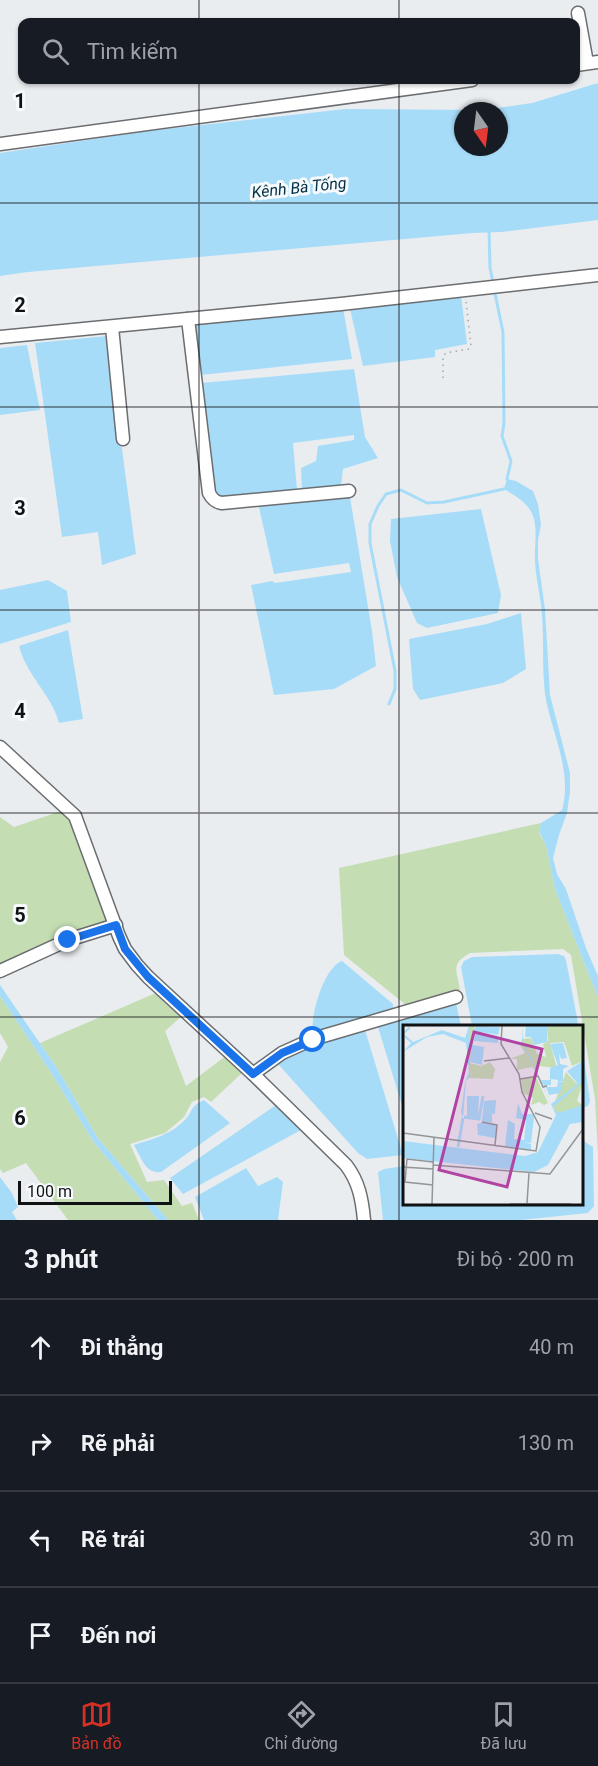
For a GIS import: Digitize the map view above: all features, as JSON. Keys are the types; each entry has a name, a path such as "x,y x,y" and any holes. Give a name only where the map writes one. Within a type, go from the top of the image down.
{"street":[{"path":"578,13 579,18"},
{"path":"580,24 587,63"},
{"path":"0,144 442,84"},
{"path":"0,337 598,276"},
{"path":"188,318 212,498 222,503 349,490"},
{"path":"112,327 123,439"},
{"path":"0,747 75,816 125,949 148,977 253,1074 351,1172 360,1192 364,1220"},
{"path":"1,971 68,940 116,925"},
{"path":"253,1074 282,1053 313,1040 456,997"}],"path":[{"path":"443,378 443,356 446,353 469,349 471,346 471,289"}],"green space":[{"path":"64,810 71,818 111,923 0,968 0,817 14,827"},
{"path":"541,823 539,833 546,845 555,889 598,998 598,1156 595,1099 571,955 563,949 470,953 457,964 460,990 406,1005 344,955 339,868"},
{"path":"158,992 183,1015 165,1031 186,1086 227,1055 244,1071 211,1102 204,1097 192,1102 184,1117 165,1133 130,1144 147,1182 164,1180 182,1206 192,1203 199,1220 168,1220 97,1137 40,1043"},
{"path":"0,996 93,1141 158,1220 68,1220 26,1163 3,1173 0,1169 0,1062 8,1047 0,1033"}],"water":[{"name":"Kênh Bà Tống","path":"598,83 598,220 501,232 0,276 0,153 148,131 345,109 454,110 454,156 508,156 508,106 532,103"},
{"path":"461,295 467,344 435,350 435,357 363,366 350,309"},
{"path":"343,308 352,359 201,375 194,322"},
{"path":"107,336 136,554 102,565 98,532 62,537 35,343"},
{"path":"27,345 40,410 0,415 0,348"},
{"path":"354,369 365,437 378,458 343,469 341,486 302,490 301,468 316,461 318,446 354,440 354,435 293,443 297,490 219,498 213,491 201,383"},
{"path":"507,479 516,481 533,491 538,504 541,525 538,559 545,609 550,695 570,773 567,813 553,858 557,874 566,889 598,976 598,998 555,889 546,845 539,832 541,823 562,810 565,781 545,694 542,616 535,562 534,521 525,503 504,489"},
{"path":"350,497 376,666 334,689 274,695 251,585 351,572 349,563 274,574 258,503"},
{"path":"481,509 501,595 498,613 427,628 417,623 397,577 390,541 391,519"},
{"path":"48,580 67,591 71,622 0,644 0,590"},
{"path":"521,613 526,669 503,683 420,700 413,689 409,639 487,624"},
{"path":"68,630 83,719 59,723 51,703 27,666 19,646"},
{"path":"558,954 564,956 578,1023 575,1025 472,1025 461,967 464,961 472,957"},
{"path":"342,961 393,1004 393,1009 386,1014 318,1034 313,1031 316,1003 330,972"},
{"path":"0,985 57,1068 97,1137 168,1220 158,1220 93,1141 0,996"},
{"path":"456,1003 461,1025 403,1025 403,1109 378,1027"},
{"path":"365,1030 403,1155 367,1159 358,1153 278,1064 281,1059 315,1045"},
{"path":"583,1051 590,1101 588,1106 583,1108"},
{"path":"204,1100 230,1123 161,1172 147,1168 134,1145 173,1130 188,1117 196,1105"},
{"path":"276,1105 301,1130 183,1194 170,1178"},
{"path":"583,1141 593,1147 594,1206 588,1213 521,1220 383,1220 378,1172 403,1166 403,1205 583,1205"},
{"path":"246,1168 258,1186 277,1177 283,1182 278,1220 204,1220 195,1197"},
{"path":"0,1177 12,1193 18,1207 12,1212 17,1220 0,1220"}],"waterway":[{"path":"489,229 490,268 493,282"},
{"path":"494,289 503,332 504,423 502,436 511,461 507,479"},
{"path":"389,704 395,689 395,671 370,543 370,524 378,506 386,494 401,490 427,503 444,502 504,489"}],"route":[{"path":"68,940 116,925 125,949 136,964 253,1074 273,1058 313,1040"}]}
